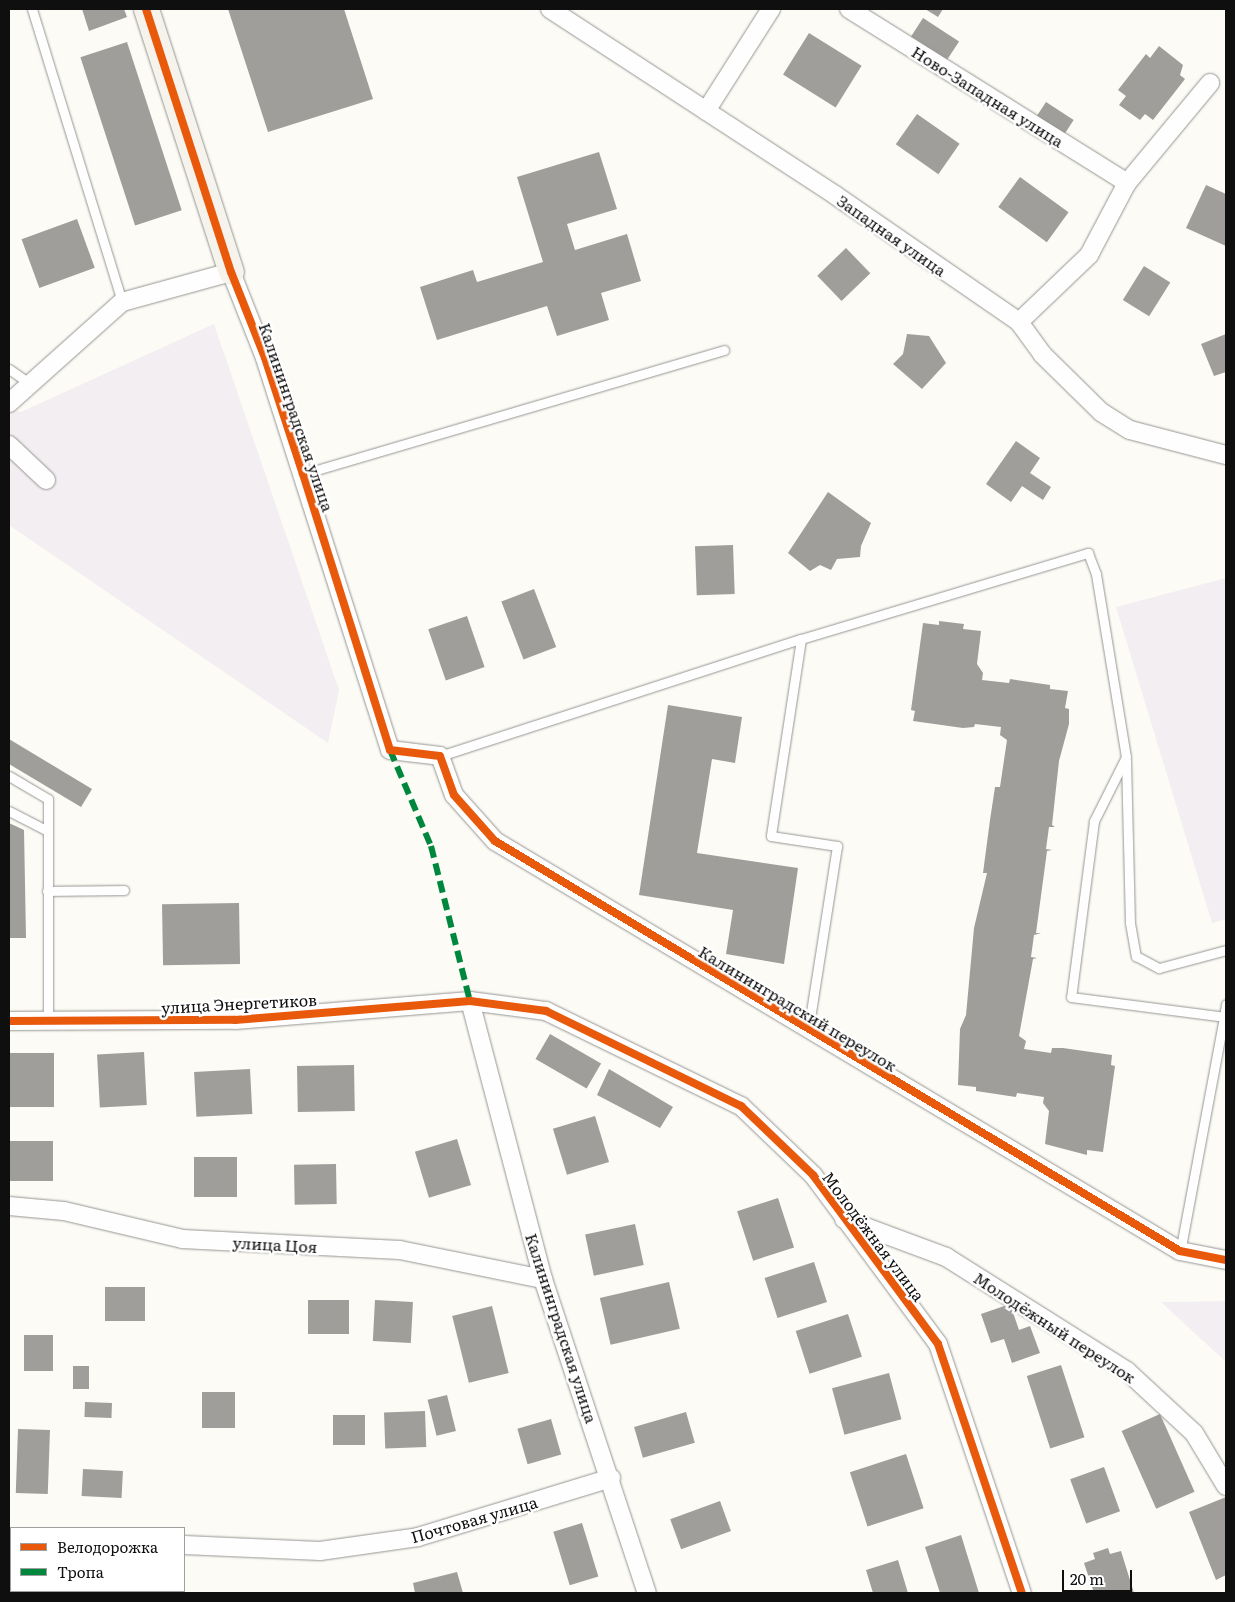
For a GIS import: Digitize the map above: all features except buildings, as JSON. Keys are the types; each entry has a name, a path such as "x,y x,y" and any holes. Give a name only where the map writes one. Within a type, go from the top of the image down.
{"street":[{"name":"Калининградская улица","path":"146,9 231,272 265,358 390,750 440,756"},
{"name":"Западная улица","path":"550,9 706,111 1019,322 1042,354 1108,416 1130,430 1226,456"},
{"path":"706,111 771,9"},
{"name":"Ново-Западная улица","path":"849,9 1126,183"},
{"path":"1019,322 1089,255 1126,183 1210,84"},
{"path":"9,403 29,383 122,302 231,272"},
{"path":"9,445 46,480"},
{"name":"Калининградский переулок","path":"440,756 454,795 495,841 808,1031 1180,1251 1226,1260"},
{"name":"Калининградская улица","path":"470,1001 542,1278 611,1478 647,1593"},
{"name":"улица Энергетиков","path":"9,1021 235,1020 470,1001"},
{"name":"Молодёжная улица","path":"470,1001 546,1011 741,1106 813,1175 938,1344 1022,1593"},
{"name":"улица Цоя","path":"9,1206 64,1211 182,1239 400,1250 542,1278"},
{"name":"Молодёжный переулок","path":"844,1219 946,1257 1127,1371 1194,1433 1226,1486"},
{"name":"Почтовая улица","path":"185,1545 320,1551 418,1537 611,1478"}],"lane":[{"path":"32,9 122,302"},
{"path":"303,474 724,350"},
{"path":"9,369 29,383"},
{"path":"440,756 801,639 1088,554 1096,574 1126,757 1130,923 1136,956 1159,968 1226,950"},
{"path":"801,639 771,836 837,846 808,1031"},
{"path":"1126,757 1094,821 1071,997 1224,1017"},
{"path":"9,776 48,799 46,830 48,1022"},
{"path":"9,811 46,830"},
{"path":"47,891 124,890"},
{"path":"1180,1251 1223,1056 1226,1004"}],"shaded area":[{"path":"214,324 339,690 328,743 9,525 9,410 21,412"},
{"path":"1226,578 1226,919 1212,923 1116,607"},
{"path":"1226,1301 1226,1362 1161,1302 1177,1302"}],"marked path":[{"path":"390,750 431,846 470,1001"}],"cycle path":[{"path":"146,9 231,272 265,358 390,750 440,756 454,795 495,841 1180,1251 1226,1260"},
{"path":"9,1021 235,1020 470,1001 546,1011 741,1106 813,1175 938,1344 1022,1593"}]}
